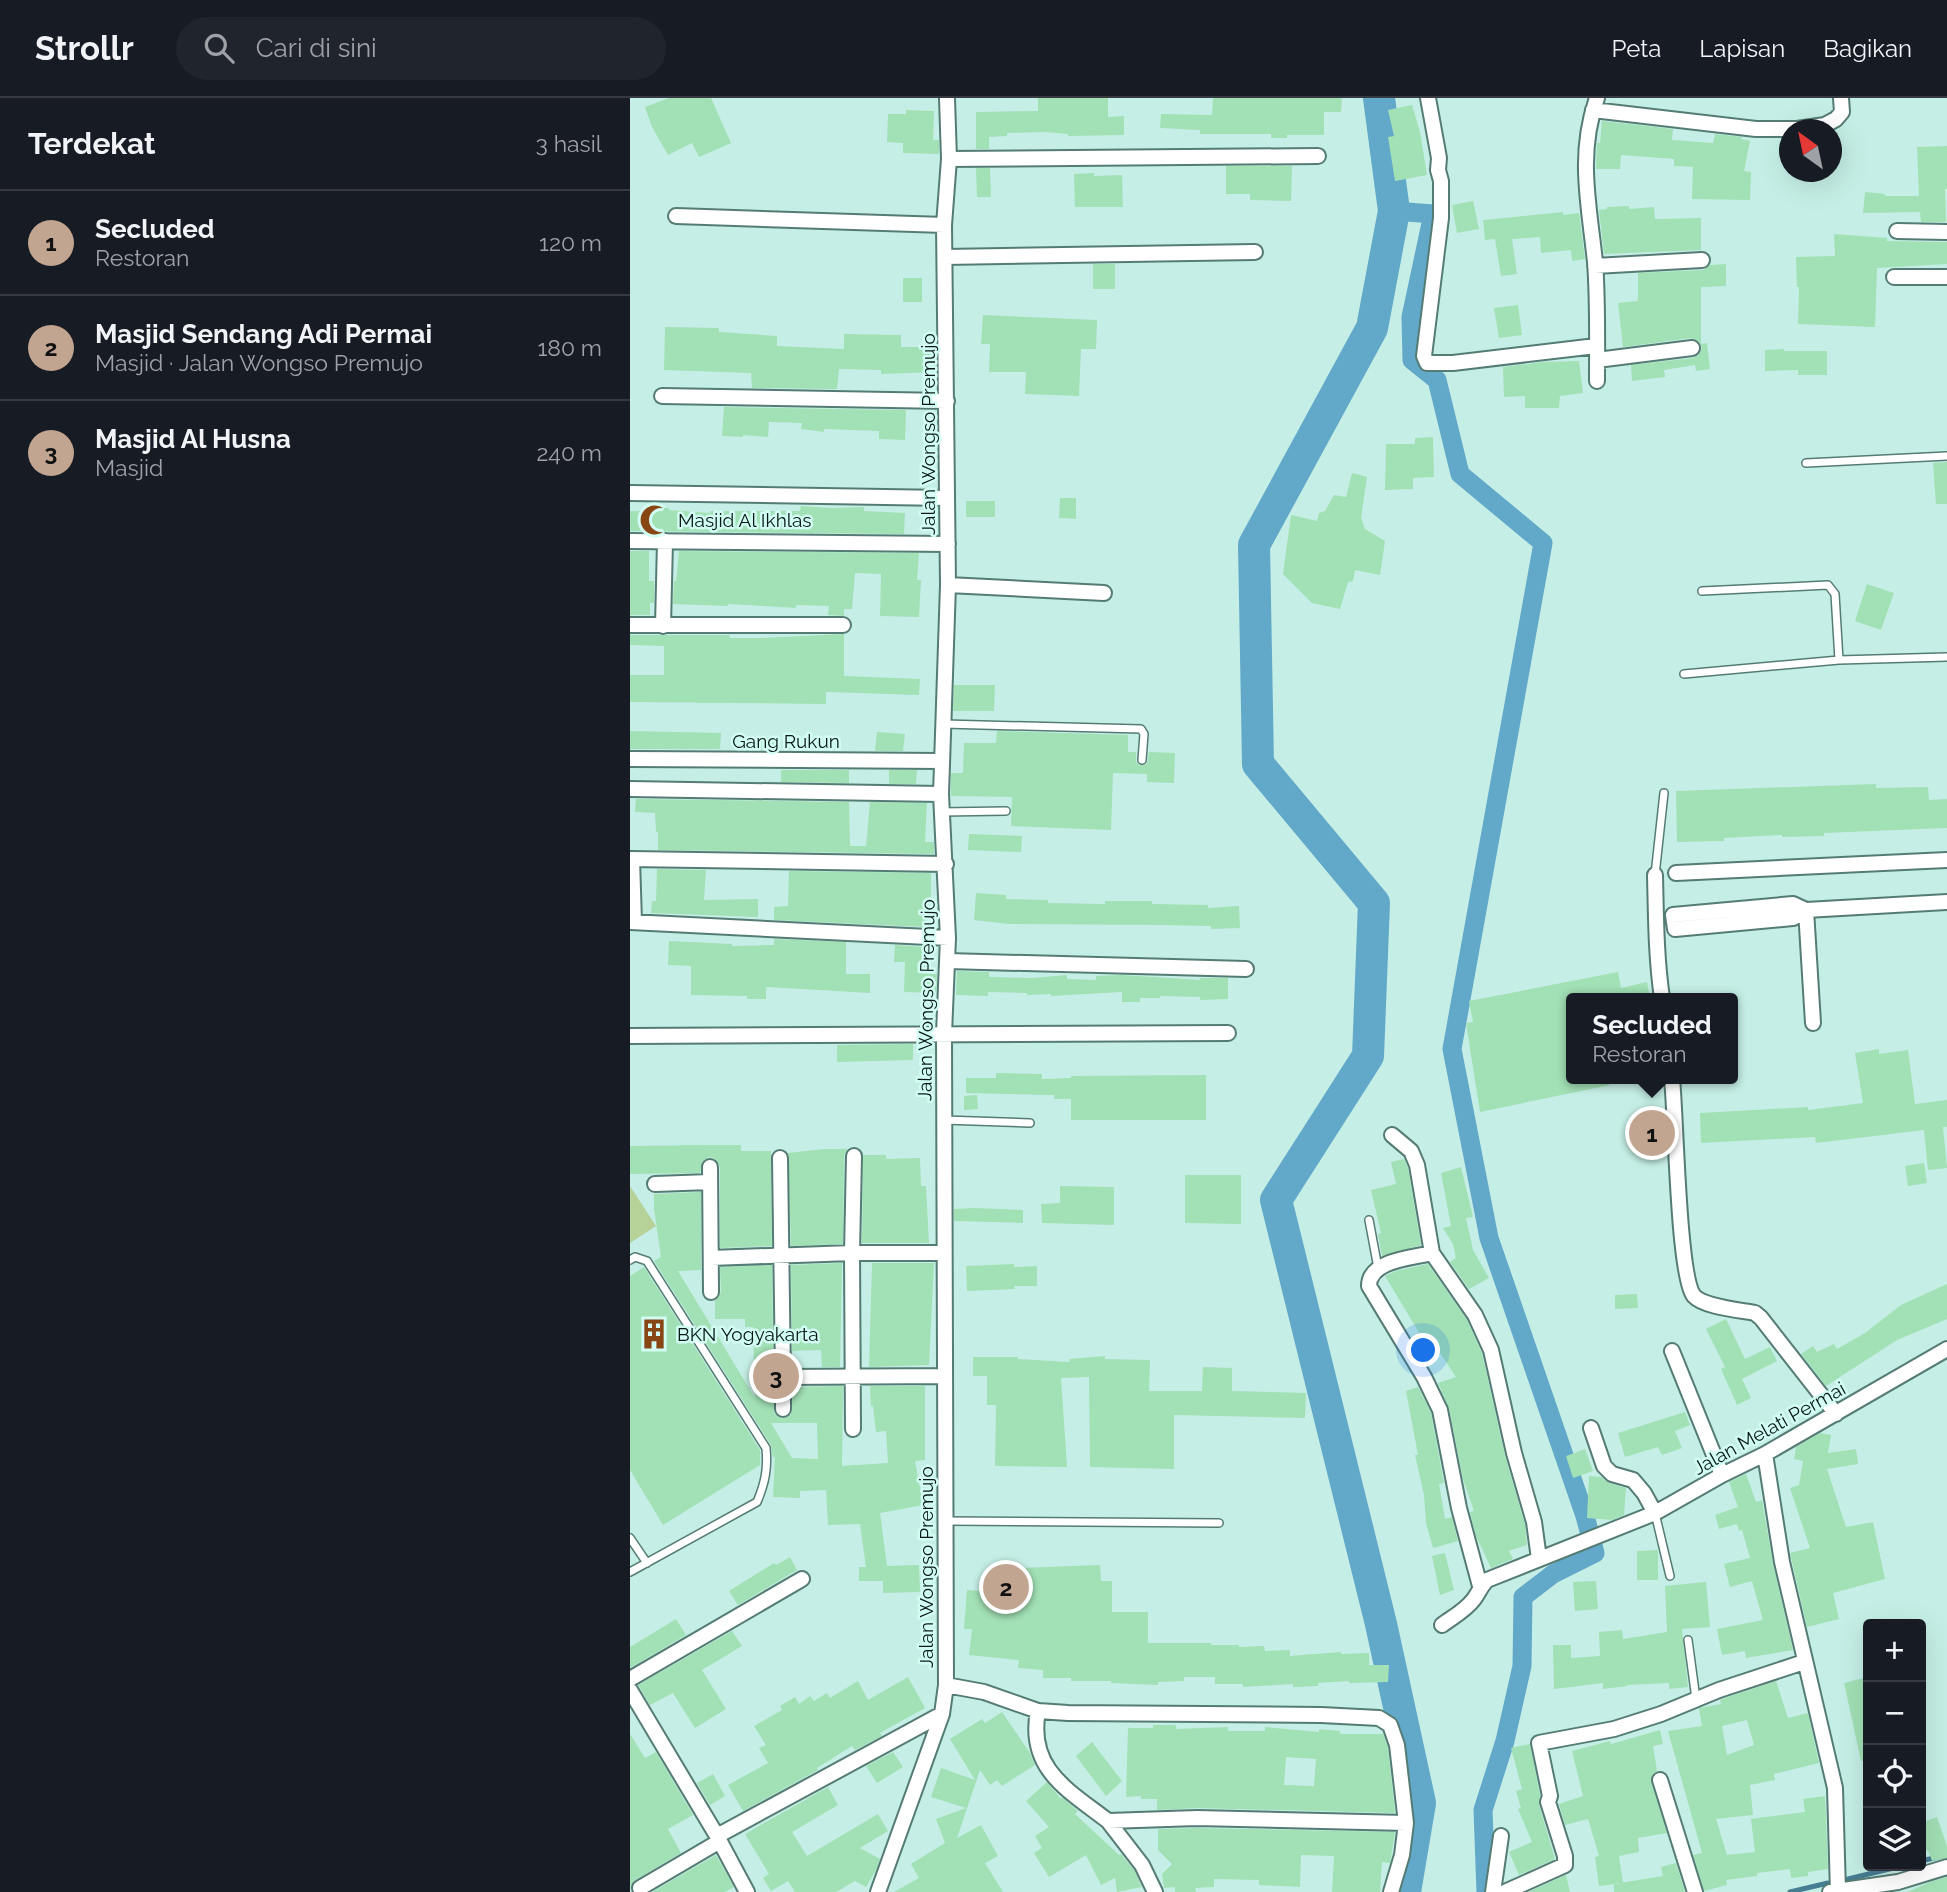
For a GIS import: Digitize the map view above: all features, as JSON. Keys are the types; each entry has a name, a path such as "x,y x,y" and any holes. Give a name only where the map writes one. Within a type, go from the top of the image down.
{"street":[{"name":"Jalan Wongso Premujo","path":"878,1892 942,1714 946,1685 944,1034 948,938 941,794 948,585 944,225 949,159 947,98"},
{"path":"1428,98 1439,158 1441,218 1424,356 1427,363 1692,348"},
{"path":"1597,381 1595,266 1584,160 1588,122 1595,104 1756,129 1797,129 1825,125 1836,119 1842,112 1841,98"},
{"path":"949,159 1318,156"},
{"path":"676,216 944,225"},
{"path":"1897,231 1947,232"},
{"path":"945,257 1255,252"},
{"path":"1595,266 1702,260"},
{"path":"1894,277 1947,277"},
{"path":"662,396 947,401"},
{"path":"630,493 946,498"},
{"path":"630,541 948,544"},
{"path":"663,626 665,541"},
{"path":"948,585 1104,593"},
{"path":"630,625 844,625"},
{"name":"Gang Rukun","path":"630,759 942,761"},
{"path":"630,789 941,794"},
{"path":"946,864 631,859 632,922 948,938"},
{"path":"1676,873 1947,860"},
{"path":"1655,875 1656,951 1661,993"},
{"path":"1806,910 1793,904 1673,915 1675,929 1793,918 1806,910 1947,901"},
{"path":"1806,910 1813,1023"},
{"path":"948,961 1246,969"},
{"path":"630,1036 1228,1033"},
{"path":"1672,1084 1682,1237 1689,1287 1700,1302 1755,1313 1761,1318 1836,1414"},
{"path":"1392,1135 1411,1151 1417,1165 1432,1253 1475,1315 1491,1350 1514,1453 1534,1522 1539,1559 1494,1577 1480,1586 1474,1599 1442,1625"},
{"path":"853,1429 854,1156"},
{"path":"780,1158 783,1409"},
{"path":"654,1184 710,1175 711,1292"},
{"path":"711,1258 852,1252 944,1253"},
{"path":"1432,1253 1378,1268 1369,1279 1369,1286 1424,1377 1440,1410 1460,1508 1480,1586"},
{"name":"Jalan Melati Permai","path":"1539,1559 1655,1513 1765,1454 1947,1349"},
{"path":"1672,1351 1722,1475"},
{"path":"783,1377 944,1376"},
{"path":"1591,1428 1604,1466 1612,1474 1633,1480 1655,1513"},
{"path":"1765,1454 1782,1562 1835,1788 1835,1892 1898,1882 1947,1867"},
{"path":"630,1679 802,1579"},
{"path":"1505,1892 1565,1865 1548,1802 1550,1796 1539,1743 1614,1729 1804,1662"},
{"path":"946,1685 984,1692 1038,1711 1379,1718 1390,1725 1398,1745 1406,1823 1402,1855 1391,1892"},
{"path":"630,1690 719,1839 747,1892"},
{"path":"1038,1711 1034,1736 1037,1749 1052,1775 1108,1821 1142,1864 1155,1892"},
{"path":"640,1888 719,1839 942,1714"},
{"path":"1660,1780 1695,1892"},
{"path":"1108,1821 1197,1818 1406,1823"},
{"path":"1493,1892 1502,1836"}],"lane":[{"path":"1806,463 1947,456"},
{"path":"1702,591 1828,585 1835,594 1839,660"},
{"path":"1684,674 1839,660 1947,657"},
{"path":"943,724 1141,729 1144,733 1142,760"},
{"path":"1655,875 1664,793"},
{"path":"942,812 1006,811"},
{"path":"944,1120 1030,1123"},
{"path":"1369,1220 1378,1268"},
{"path":"630,1260 635,1257 647,1261 766,1448 768,1468 757,1502 630,1573"},
{"path":"1655,1513 1670,1576"},
{"path":"946,1521 1219,1523"},
{"path":"630,1538 647,1563"},
{"path":"1688,1640 1696,1699"}],"green space":[{"path":"630,1186 656,1226 630,1243"}],"building":[{"path":"669,98 711,98 731,143 699,157 692,143 668,155 652,127 645,107"},
{"path":"1038,98 1108,98 1108,117 1124,116 1124,135 1007,133 1007,136 989,137 989,149 976,149 976,112 1038,111"},
{"path":"1213,98 1342,98 1341,112 1324,112 1324,135 1271,138 1271,134 1200,134 1200,130 1160,128 1161,114 1212,115"},
{"path":"1412,105 1420,132 1427,175 1395,181 1388,137 1394,136 1388,110"},
{"path":"906,110 934,111 933,140 939,140 939,154 903,153 903,143 887,142 888,114 906,114"},
{"path":"1602,121 1673,129 1672,140 1713,143 1715,134 1742,137 1741,139 1750,141 1744,171 1751,172 1750,200 1692,199 1693,167 1674,166 1674,159 1621,155 1620,169 1596,169 1597,143 1600,143"},
{"path":"1947,146 1946,222 1921,222 1920,212 1863,213 1865,192 1885,196 1919,196 1917,147"},
{"path":"1226,166 1292,166 1291,201 1250,200 1250,194 1226,194"},
{"path":"976,168 990,168 991,197 977,197"},
{"path":"1094,173 1094,176 1122,175 1123,207 1075,207 1074,174"},
{"path":"1473,201 1479,229 1457,233 1452,205"},
{"path":"1629,206 1629,209 1654,207 1655,219 1701,218 1701,250 1604,254 1599,210"},
{"path":"1563,212 1563,215 1579,213 1585,259 1572,261 1571,250 1541,253 1540,237 1512,239 1517,274 1501,276 1495,239 1485,240 1483,220"},
{"path":"1834,234 1887,238 1887,241 1947,242 1947,264 1877,268 1875,327 1798,324 1799,287 1796,257 1835,256"},
{"path":"1093,264 1115,264 1115,289 1093,289"},
{"path":"1726,264 1726,286 1701,287 1701,344 1707,343 1710,369 1696,371 1695,365 1664,370 1665,377 1632,381 1631,365 1693,358 1702,347 1691,338 1623,347 1618,303 1638,301 1638,273 1703,270 1710,265"},
{"path":"903,278 922,278 922,302 903,302"},
{"path":"1518,305 1522,335 1499,338 1494,308"},
{"path":"983,315 1097,320 1096,349 1081,349 1079,396 1025,394 1026,372 989,372 990,344 981,344"},
{"path":"665,327 719,328 719,332 777,336 777,346 844,349 844,334 901,335 901,347 936,347 936,372 881,374 881,370 839,369 837,389 752,388 751,373 664,370"},
{"path":"1765,350 1827,351 1827,375 1798,375 1798,370 1765,371"},
{"path":"1579,361 1583,393 1560,396 1559,408 1525,408 1525,396 1504,397 1503,367"},
{"path":"724,407 906,410 905,440 879,439 879,431 824,429 824,432 801,429 802,423 769,422 768,437 722,436"},
{"path":"1433,437 1434,477 1413,478 1413,489 1385,490 1386,444 1415,444 1415,438"},
{"path":"1947,462 1947,504 1936,504 1933,463"},
{"path":"1352,473 1367,477 1361,518 1365,529 1385,541 1380,575 1355,570 1353,581 1348,582 1340,609 1312,603 1283,574 1291,515 1317,521 1319,513 1325,511 1334,495 1346,497"},
{"path":"1060,498 1076,498 1076,519 1059,518"},
{"path":"966,501 995,501 995,517 966,517"},
{"path":"801,506 864,507 864,511 905,513 904,534 630,531 630,511 642,511 642,508 710,513 800,511"},
{"path":"630,551 649,551 649,581 654,581 654,603 650,603 650,615 630,615"},
{"path":"679,551 919,553 919,617 880,616 881,574 855,573 852,609 844,609 844,616 828,615 829,606 796,605 796,608 673,604"},
{"path":"1867,584 1894,593 1881,630 1855,621"},
{"path":"844,634 844,676 920,679 919,695 826,692 826,704 630,702 630,675 664,675 664,646 630,645 630,635 729,635 730,638 762,638"},
{"path":"954,685 995,685 994,711 953,711"},
{"path":"630,731 721,733 720,749 630,749"},
{"path":"997,731 1128,735 1128,752 1136,752 1136,762 1139,765 1147,764 1149,752 1175,753 1174,783 1147,782 1147,774 1113,773 1111,830 1011,826 1012,797 951,796 951,773 963,773 964,743 996,743"},
{"path":"877,732 905,734 903,751 875,751"},
{"path":"756,737 778,737 778,750 756,750"},
{"path":"781,770 849,770 849,783 781,782"},
{"path":"889,770 917,770 916,784 889,784"},
{"path":"1876,784 1876,788 1928,787 1929,800 1947,799 1947,828 1677,842 1676,791"},
{"path":"636,799 849,802 850,846 866,846 870,802 927,803 925,842 934,842 934,854 658,850 655,813 635,812"},
{"path":"969,834 1022,836 1021,852 968,850"},
{"path":"657,869 706,870 704,900 758,899 758,917 651,913 652,901 656,901"},
{"path":"789,871 931,873 931,903 927,903 926,927 774,920 774,907 788,906"},
{"path":"976,893 1006,895 1006,899 1048,900 1048,903 1152,901 1152,904 1208,905 1208,908 1239,906 1240,928 1009,924 974,920"},
{"path":"774,939 846,942 846,974 870,974 870,993 766,987 766,999 691,995 691,966 668,965 669,941 732,946 774,945"},
{"path":"895,945 928,949 927,974 937,974 936,993 904,992 905,962 894,962"},
{"path":"957,971 989,972 989,977 1033,978 1067,975 1067,979 1096,980 1096,976 1122,975 1200,980 1199,978 1228,978 1228,999 1200,1000 1200,997 1160,996 1140,998 1140,1002 1122,1002 1122,992 1051,996 988,992 988,996 956,995"},
{"path":"1618,972 1621,988 1647,982 1649,993 1566,993 1566,1084 1610,1085 1480,1112 1466,1023 1473,1022 1469,1001"},
{"path":"913,1044 913,1060 837,1062 837,1045"},
{"path":"1879,1049 1879,1054 1908,1050 1915,1104 1947,1100 1947,1127 1943,1127 1947,1168 1928,1170 1924,1130 1816,1143 1815,1137 1701,1143 1700,1113 1808,1107 1808,1110 1863,1103 1855,1053"},
{"path":"996,1073 1042,1074 1042,1079 1071,1076 1206,1075 1206,1120 1071,1120 1071,1099 1054,1099 1054,1095 966,1093 966,1078 996,1078"},
{"path":"977,1095 978,1109 964,1110 964,1096"},
{"path":"741,1145 741,1151 771,1151 772,1246 720,1248 720,1167 714,1158 709,1157 702,1162 700,1173 630,1174 630,1146"},
{"path":"847,1149 844,1156 843,1244 791,1246 788,1153"},
{"path":"863,1155 886,1155 886,1159 920,1158 921,1186 926,1186 929,1243 862,1243"},
{"path":"1404,1159 1408,1168 1421,1245 1382,1256 1378,1234 1381,1233 1371,1190 1396,1184 1391,1162"},
{"path":"1924,1163 1927,1183 1908,1186 1905,1166"},
{"path":"1461,1167 1473,1217 1466,1218 1473,1250 1489,1278 1469,1289 1450,1262 1456,1258 1453,1244 1443,1228 1451,1226 1441,1173"},
{"path":"1185,1175 1241,1175 1241,1224 1185,1223"},
{"path":"1060,1186 1114,1187 1114,1225 1042,1223 1041,1204 1060,1203"},
{"path":"701,1192 701,1270 678,1271 755,1398 753,1327 745,1327 745,1319 715,1319 715,1301 721,1292 720,1267 772,1265 774,1413 782,1419 791,1414 793,1387 843,1386 842,1466 888,1463 886,1431 876,1432 870,1386 925,1386 925,1460 915,1461 923,1505 880,1513 887,1566 919,1565 920,1592 883,1593 883,1581 859,1581 859,1567 866,1567 860,1524 828,1525 826,1490 800,1491 800,1498 773,1497 775,1456 773,1458 771,1445 654,1261 661,1257 654,1194","holes":["771,1423 817,1423 818,1459 792,1458"]},
{"path":"954,1209 1023,1210 1023,1223 954,1221"},
{"path":"842,1263 840,1367 822,1367 821,1350 792,1351 791,1265"},
{"path":"872,1263 934,1263 929,1365 869,1367"},
{"path":"1014,1264 1014,1267 1037,1266 1037,1286 967,1291 966,1266"},
{"path":"1428,1264 1467,1320 1482,1353 1505,1456 1525,1525 1527,1545 1509,1551 1513,1559 1491,1568 1476,1536 1470,1512 1474,1511 1463,1479 1449,1408 1438,1383 1456,1377 1438,1350 1432,1354 1385,1276"},
{"path":"644,1267 760,1450 760,1465 663,1525 630,1470 630,1276"},
{"path":"1947,1284 1947,1319 1897,1340 1826,1386 1801,1354 1813,1346 1817,1352 1834,1344 1837,1349 1865,1333 1901,1305"},
{"path":"1637,1294 1638,1308 1615,1309 1615,1295"},
{"path":"1726,1319 1745,1359 1770,1347 1777,1361 1742,1379 1751,1398 1737,1405 1721,1369 1725,1367 1706,1329"},
{"path":"1105,1356 1105,1359 1150,1360 1149,1391 1202,1391 1203,1367 1232,1368 1232,1391 1306,1393 1305,1418 1174,1415 1174,1469 1090,1467 1089,1377 1061,1378 1067,1467 995,1466 996,1405 987,1405 987,1376 973,1376 973,1357 1018,1357 1070,1362 1069,1359"},
{"path":"1418,1387 1431,1413 1444,1483 1439,1484 1445,1519 1452,1517 1458,1541 1433,1548 1426,1523 1424,1495 1415,1455 1418,1455 1406,1391"},
{"path":"1685,1412 1690,1425 1675,1431 1682,1448 1662,1455 1658,1447 1625,1457 1618,1433"},
{"path":"1820,1433 1831,1435 1828,1453 1856,1449 1858,1464 1827,1469 1846,1527 1873,1522 1885,1579 1833,1593 1839,1619 1807,1627 1790,1553 1810,1548 1790,1488 1799,1485 1803,1461 1794,1459 1796,1447"},
{"path":"1585,1449 1593,1471 1573,1478 1566,1456"},
{"path":"1746,1474 1756,1502 1762,1500 1773,1564 1793,1650 1746,1658 1745,1651 1722,1655 1717,1629 1763,1620 1752,1581 1730,1587 1724,1564 1750,1558 1742,1530 1739,1531 1737,1524 1719,1529 1715,1515 1738,1507 1729,1482"},
{"path":"1589,1476 1601,1477 1609,1483 1626,1488 1624,1515 1612,1520 1587,1518"},
{"path":"1658,1550 1658,1580 1637,1580 1637,1551"},
{"path":"1445,1553 1454,1590 1440,1595 1432,1556"},
{"path":"790,1557 797,1570 738,1605 729,1591 774,1563 776,1565"},
{"path":"993,1565 1020,1565 1020,1568 1100,1565 1101,1581 1112,1581 1112,1612 1148,1612 1148,1643 1264,1646 1265,1651 1290,1650 1290,1656 1369,1653 1369,1665 1389,1665 1388,1682 1349,1681 1318,1683 1318,1686 1293,1687 1293,1684 1243,1687 1243,1684 1215,1684 1215,1677 1184,1677 1184,1681 1158,1682 1158,1685 1043,1678 1043,1670 1018,1668 1019,1660 969,1655 972,1629 964,1629 967,1590 993,1592"},
{"path":"1596,1581 1598,1609 1575,1611 1573,1582"},
{"path":"1706,1582 1710,1627 1682,1629 1688,1687 1669,1689 1669,1683 1603,1689 1603,1683 1554,1689 1553,1645 1571,1645 1571,1658 1600,1656 1599,1632 1622,1630 1623,1639 1667,1632 1665,1586"},
{"path":"676,1619 686,1635 630,1668 630,1647"},
{"path":"732,1631 742,1646 702,1670 726,1709 695,1728 673,1693 650,1705 638,1685"},
{"path":"908,1677 925,1708 880,1733 882,1736 855,1750 852,1746 817,1768 818,1770 743,1811 728,1785 768,1763 759,1748 766,1745 754,1726 782,1710 780,1706 795,1697 799,1704 810,1696 814,1701 827,1693 830,1698 858,1681 868,1700"},
{"path":"1863,1678 1863,1761 1861,1761 1844,1683"},
{"path":"1776,1681 1788,1718 1808,1713 1819,1763 1774,1774 1775,1780 1750,1785 1753,1815 1716,1819 1727,1855 1755,1852 1751,1819 1805,1812 1803,1799 1825,1796 1828,1869 1791,1878 1790,1869 1757,1873 1757,1876 1726,1880 1727,1885 1704,1891 1693,1855 1702,1853 1668,1731 1702,1726 1699,1708 1721,1704 1720,1700","holes":["1747,1720 1754,1745 1727,1755 1722,1726"]},
{"path":"1002,1712 1035,1765 1002,1786 997,1780 990,1785 980,1770 957,1838 981,1825 998,1856 985,1863 1003,1892 894,1892 919,1878 911,1864 945,1843 936,1819 966,1808 931,1797 941,1768 975,1780 950,1739 982,1719 985,1723"},
{"path":"1153,1725 1176,1725 1176,1729 1228,1727 1228,1731 1265,1731 1265,1727 1319,1732 1319,1729 1340,1731 1340,1734 1383,1734 1388,1747 1395,1813 1197,1808 1157,1810 1157,1799 1126,1797 1128,1728 1153,1728","holes":["1286,1757 1316,1759 1314,1786 1284,1785"]},
{"path":"1660,1730 1663,1744 1653,1746 1657,1771 1651,1782 1667,1833 1638,1838 1639,1852 1619,1856 1623,1883 1599,1886 1595,1857 1599,1856 1588,1819 1565,1825 1559,1804 1583,1796 1572,1751 1610,1741 1611,1744"},
{"path":"630,1734 645,1758 656,1752 693,1815 668,1829 681,1853 635,1880 630,1888"},
{"path":"1092,1742 1122,1781 1106,1796 1076,1756"},
{"path":"1530,1744 1540,1795 1539,1805 1555,1859 1519,1875 1509,1852 1532,1842 1518,1809 1521,1808 1516,1791 1522,1789 1511,1748"},
{"path":"893,1752 903,1767 877,1783 866,1766"},
{"path":"713,1774 725,1796 710,1805 697,1783"},
{"path":"1047,1782 1061,1799 1062,1797 1078,1811 1075,1814 1121,1854 1134,1870 1142,1887 1117,1892 1115,1878 1101,1885 1086,1855 1049,1877 1034,1853 1042,1848 1035,1836 1049,1827 1026,1801"},
{"path":"828,1787 838,1805 792,1832 807,1856 878,1814 888,1831 860,1848 880,1859 876,1870 866,1887 855,1881 836,1892 795,1892 788,1881 771,1891 763,1878 769,1874 745,1834"},
{"path":"1937,1817 1947,1846 1947,1858 1932,1861 1926,1851 1926,1821"},
{"path":"1158,1829 1395,1832 1390,1863 1382,1862 1380,1892 1332,1892 1334,1856 1301,1855 1300,1887 1259,1885 1259,1880 1214,1879 1214,1887 1195,1888 1196,1892 1175,1892 1175,1887 1164,1888 1162,1874 1172,1864 1158,1850"},
{"path":"716,1855 734,1887 725,1892 652,1892"},
{"path":"1676,1863 1685,1892 1614,1892 1614,1884 1663,1876 1661,1867"},
{"path":"1566,1875 1570,1892 1528,1892"},
{"path":"1947,1877 1947,1892 1908,1892 1930,1882"}],"waterway":[{"path":"1379,98 1394,211 1372,328 1254,545 1258,764 1374,903 1368,1056 1276,1200 1381,1624 1420,1803 1405,1892"},
{"path":"1394,211 1433,214 1411,317 1412,360 1437,380 1460,474 1543,543 1452,1049 1489,1238 1585,1516 1595,1553 1553,1574 1523,1597 1522,1666 1505,1741 1483,1810 1486,1892"},
{"path":"1926,1860 1947,1855"},
{"path":"1848,1879 1881,1871"},
{"path":"1790,1892 1828,1883"}],"place":[{"name":"Masjid Al Ikhlas","path":"655,520"},
{"name":"Secluded","path":"1652,1133"},
{"name":"BKN Yogyakarta","path":"654,1334"},
{"name":"Masjid Al Husna","path":"776,1376"},
{"name":"Masjid Sendang Adi Permai","path":"1006,1587"}]}
